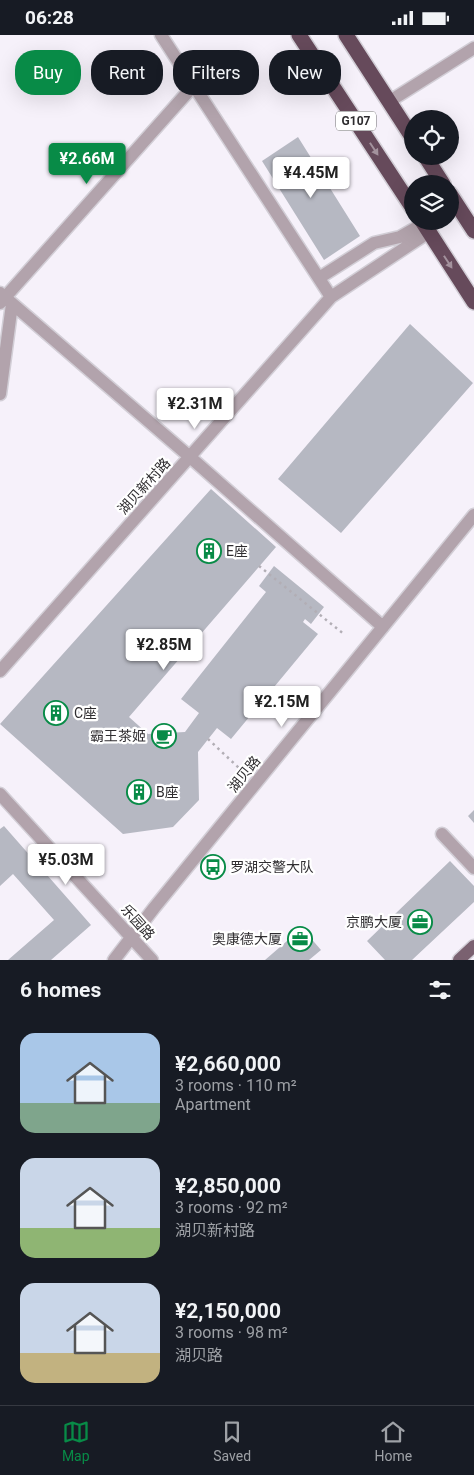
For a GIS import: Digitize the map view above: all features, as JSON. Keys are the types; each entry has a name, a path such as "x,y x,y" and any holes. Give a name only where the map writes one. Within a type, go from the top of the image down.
{"highway":[{"name":"G107","path":"300,35 404,195"},
{"name":"G107","path":"346,35 404,124"},
{"path":"459,208 474,231"},
{"path":"428,230 474,302"}],"main road":[{"path":"459,960 474,946"}],"street":[{"path":"161,35 173,53"},
{"path":"390,101 474,48"},
{"path":"0,394 4,299 185,95"},
{"path":"200,95 331,297"},
{"path":"319,278 374,243 400,237 416,230"},
{"name":"湖贝新村路","path":"0,671 331,297 420,230"},
{"path":"4,299 190,457 383,627"},
{"name":"湖贝路","path":"114,960 474,515"},
{"name":"乐园路","path":"0,794 152,960"},
{"path":"442,834 474,867"}],"path":[{"path":"259,566 345,635"},
{"path":"208,739 240,769"}],"building":[{"path":"298,137 360,236 324,260 262,161"},
{"path":"410,324 473,383 341,533 278,479"},
{"path":"211,489 276,547 129,717 148,734 185,732 199,713 181,699 266,592 259,586 274,566 324,607 311,624 305,619 303,622 318,634 231,739 217,728 198,752 199,800 173,827 123,834 0,724"},
{"path":"474,810 474,823 468,816"},
{"path":"4,826 91,925 51,960 8,960 54,920 13,874 0,886 0,829"},
{"name":"京鹏大厦","path":"450,861 474,886 474,902 412,960 385,960 367,941"},
{"name":"奥康德大厦","path":"302,928 321,950 309,960 265,960"}],"place":[{"name":"E座","path":"209,551"},
{"name":"C座","path":"56,713"},
{"name":"霸王茶姬","path":"164,736"},
{"name":"B座","path":"139,792"},
{"name":"罗湖交警大队","path":"213,867"},
{"name":"京鹏大厦","path":"420,922"},
{"name":"奥康德大厦","path":"300,939"}]}
